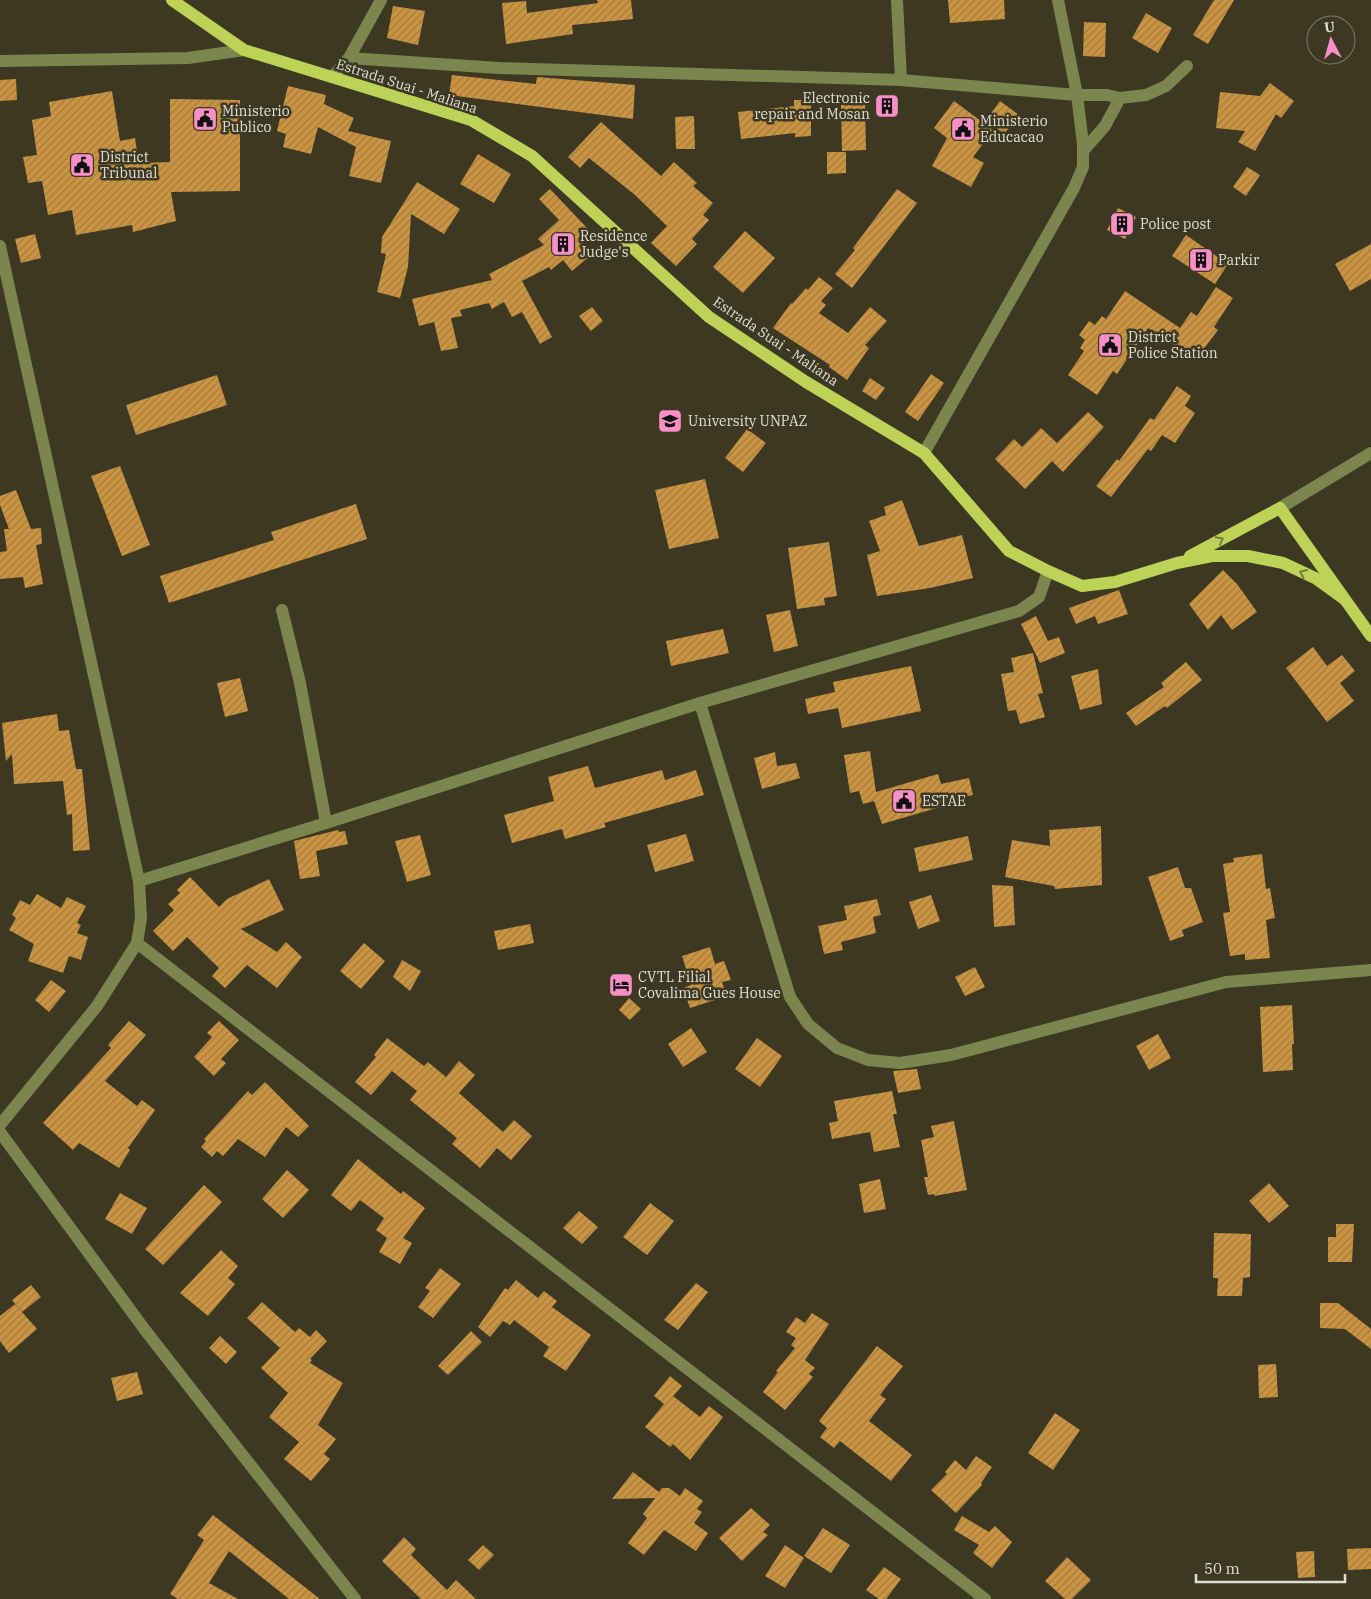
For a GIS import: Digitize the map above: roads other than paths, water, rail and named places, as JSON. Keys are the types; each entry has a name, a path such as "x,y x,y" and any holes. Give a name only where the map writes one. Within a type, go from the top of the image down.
{"main road":[{"name":"Estrada Suai - Maliana","path":"172,0 244,50 471,120 532,156 709,317 806,382 924,453 1008,551 1048,572 1082,586 1115,582 1177,563 1212,556 1257,558 1283,563 1316,578 1344,599"},
{"name":"Estrada Suai - Maliana","path":"1177,563 1280,508 1370,633"}],"street":[{"path":"332,78 350,58 381,0"},
{"path":"896,0 901,80"},
{"path":"924,453 1074,188 1083,167 1084,151 1077,95 1058,0"},
{"path":"0,61 188,58 244,50"},
{"path":"350,58 499,68 698,72 901,80 1077,95 1107,95 1120,98 1146,95 1166,86 1187,66"},
{"path":"1084,151 1104,126 1120,98"},
{"path":"0,246 139,881 141,918 137,943 97,1006 0,1125"},
{"path":"1280,508 1371,453"},
{"path":"139,881 700,703 1019,611 1039,597 1048,572"},
{"path":"282,610 300,683 326,823"},
{"path":"700,703 790,996 808,1024 836,1048 868,1060 900,1063 951,1055 1226,982 1371,970"},
{"path":"137,943 985,1599"},
{"path":"0,1132 146,1330 356,1599"}],"place":[{"name":"Electronic repair and Mosan","path":"887,106"},
{"name":"Ministerio Publico","path":"205,119"},
{"name":"Ministerio Educacao","path":"963,129"},
{"name":"District Tribunal","path":"82,165"},
{"name":"Police post","path":"1122,224"},
{"name":"Residence Judge's","path":"563,244"},
{"name":"Parkir","path":"1201,260"},
{"name":"District Police Station","path":"1110,345"},
{"name":"University UNPAZ","path":"670,421"},
{"name":"ESTAE","path":"904,801"},
{"name":"CVTL Filial Covalima Gues House","path":"621,985"}]}
